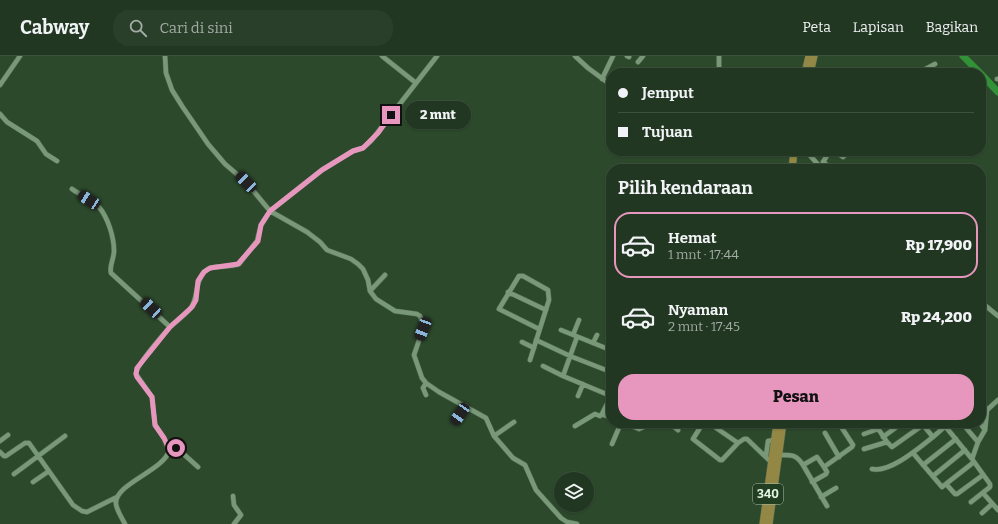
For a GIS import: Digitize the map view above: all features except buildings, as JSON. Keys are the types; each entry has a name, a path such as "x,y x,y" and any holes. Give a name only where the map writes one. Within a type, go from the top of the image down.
{"main road":[{"path":"806,68 809,56"},
{"path":"811,68 814,56"},
{"name":"340","path":"769,524 775,464 776,428"},
{"name":"340","path":"763,524 775,464 779,455 782,428"}],"street":[{"path":"0,85 20,56"},
{"path":"165,56 166,73 172,90 208,144 225,164 246,182 270,211 307,232 317,239 327,250 351,259 358,264 366,274 373,297 386,307 398,312 417,314 422,318 424,323 423,329 414,352 414,358 420,376 426,383 439,392 486,418 494,436 513,458 525,465 535,488 561,518 577,524"},
{"path":"382,56 416,83"},
{"path":"0,452 4,456 7,456 27,442 29,443 73,506 82,511 91,512 117,497 138,477 161,463 169,453 169,448 155,425 152,397 136,374 137,368 170,327 192,307 196,300 198,281 204,272 210,268 237,265 258,241 261,225 270,211 322,170 353,151 363,148 378,133 437,56"},
{"path":"607,68 613,56"},
{"path":"638,62 643,56"},
{"path":"719,56 719,68"},
{"path":"578,57 588,68 606,81"},
{"path":"927,68 935,64"},
{"path":"602,78 606,70"},
{"path":"0,114 8,122 37,141 48,155 57,161"},
{"path":"810,156 818,164"},
{"path":"826,164 823,162 827,156"},
{"path":"72,190 96,205 106,220 114,247 110,270 111,273 170,327"},
{"path":"370,291 385,275"},
{"path":"530,360 549,297 548,290 523,276 519,276 499,307 500,310 539,329"},
{"path":"508,292 546,310"},
{"path":"986,306 998,316"},
{"path":"563,376 570,356 579,320"},
{"path":"561,330 606,348"},
{"path":"594,343 597,335"},
{"path":"536,340 570,356 606,370"},
{"path":"522,342 534,348"},
{"path":"543,366 606,394"},
{"path":"426,383 423,388 426,395"},
{"path":"578,396 583,384"},
{"path":"986,420 987,410 998,400"},
{"path":"455,421 466,406"},
{"path":"602,414 606,406"},
{"path":"576,426 594,415 600,416 602,414 606,416"},
{"path":"494,436 514,422"},
{"path":"612,444 620,428"},
{"path":"700,428 693,439 720,460 722,460 738,443 744,439 747,439 775,464"},
{"path":"716,428 738,443"},
{"path":"824,467 853,446 842,428"},
{"path":"883,437 895,428"},
{"path":"864,434 878,429 891,447 893,447 918,428"},
{"path":"926,428 933,437"},
{"path":"872,469 879,470 885,468 914,453 944,428"},
{"path":"949,428 990,485 989,488 971,502"},
{"path":"966,428 978,442"},
{"path":"914,453 942,487 947,485 973,460 978,442 985,430"},
{"path":"825,433 839,457"},
{"path":"0,441 8,435"},
{"path":"14,474 65,436"},
{"path":"923,465 956,439"},
{"path":"766,456 768,441 775,440"},
{"path":"864,449 887,442"},
{"path":"169,448 178,449 198,467"},
{"path":"933,476 965,450"},
{"path":"779,455 795,456 799,459 827,506"},
{"path":"803,465 817,457 827,472 812,482"},
{"path":"33,482 49,471"},
{"path":"947,485 954,494 957,494 983,475"},
{"path":"821,497 836,488"},
{"path":"983,493 998,510"},
{"path":"233,496 234,505 242,515 234,524"},
{"path":"117,497 116,505 125,524"},
{"path":"982,513 992,504"}],"waterway":[{"path":"963,56 975,68"},
{"path":"986,79 998,92"}],"route":[{"path":"176,448 169,448 156,427 152,397 137,377 137,368 170,327 192,307 196,300 198,281 204,272 210,268 237,265 258,241 261,225 270,211 322,170 353,151 363,148 378,133 391,115"}]}
